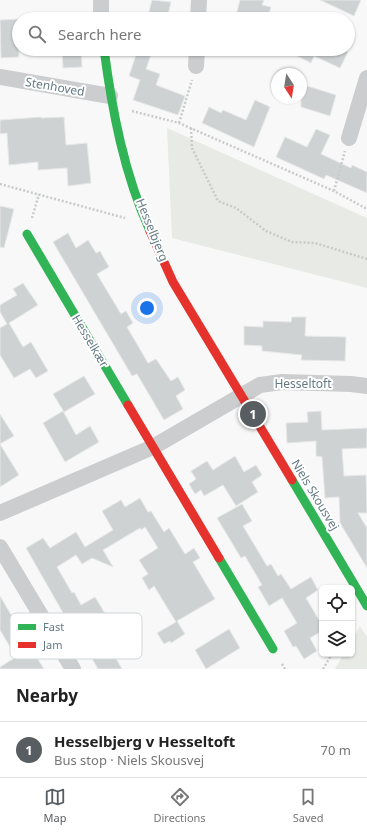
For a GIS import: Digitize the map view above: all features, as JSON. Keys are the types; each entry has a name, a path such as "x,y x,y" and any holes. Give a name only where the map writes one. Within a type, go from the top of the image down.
{"street":[{"path":"100,0 101,12"},
{"path":"198,12 199,0"},
{"name":"Hesselbjerg","path":"105,56 110,96 126,162 145,220 173,282 241,395"},
{"path":"196,66 197,56"},
{"name":"Stenhoved","path":"0,77 110,96"},
{"path":"349,138 367,78"},
{"name":"Hesselkær","path":"27,234 273,650"},
{"name":"Hesseltoft","path":"241,395 260,385 282,382 367,386"},
{"path":"0,513 153,447 241,395"},
{"name":"Niels Skousvej","path":"241,395 367,606"},
{"path":"0,547 39,613"},
{"path":"67,659 73,669"}],"path":[{"path":"179,123 196,66"},
{"path":"110,96 125,109 179,123 334,191 367,208"},
{"path":"190,128 192,148 218,201 236,208 266,231 292,242 315,243 367,259"},
{"path":"334,191 349,138"},
{"path":"0,184 128,219 145,220"},
{"path":"27,234 39,194"},
{"path":"323,669 330,657"}],"shaded area":[{"path":"167,128 367,218 367,288 172,238"},
{"path":"360,626 367,637 367,669 335,669 342,657 355,657 355,635"}],"building":[{"path":"152,0 171,2 169,12 149,12"},
{"path":"240,0 264,0 262,5 271,7 270,12 237,12"},
{"path":"320,0 361,0 355,14 355,12 346,12"},
{"path":"12,19 12,56 19,57 1,58 0,20"},
{"path":"62,56 81,56 82,67 63,68"},
{"path":"136,56 151,56 146,69 160,74 156,85 185,96 178,115 133,100 140,80 129,76"},
{"path":"297,56 314,56 311,63"},
{"path":"314,56 346,56 340,68"},
{"path":"307,86 336,95 330,116 301,107 301,104 307,104"},
{"path":"255,100 270,107 254,147 202,123 209,107 221,113 223,110 246,120"},
{"path":"64,117 66,145 87,143 91,183 68,186 67,168 38,170 38,162 9,165 7,133 0,134 0,120"},
{"path":"316,129 330,135 321,154 351,168 352,165 367,172 367,193 326,175 324,179 276,157 285,137 307,147"},
{"path":"0,206 14,209 4,248 0,247"},
{"path":"68,233 76,248 88,240 96,253 100,251 109,267 97,274 121,314 126,311 133,323 127,327 148,363 156,359 171,381 178,377 185,390 176,396 183,409 164,420 137,374 132,376 53,242"},
{"path":"23,283 38,305 9,323 23,347 31,342 48,371 36,378 30,369 14,378 0,355 0,328 7,324 0,312 0,305 17,295 13,289"},
{"path":"292,317 306,317 305,336 346,337 345,361 301,360 302,355 262,351 262,346 244,345 244,326 263,327 263,321 291,322"},
{"path":"84,376 95,394 64,412 53,394"},
{"path":"63,411 76,435 90,426 99,442 65,462 43,423"},
{"path":"321,411 322,430 367,428 367,448 342,449 344,476 366,475 367,513 358,513 367,528 367,568 340,523 339,497 325,498 322,457 316,456 316,441 287,443 286,423 308,422 307,412"},
{"path":"0,414 14,436 0,444"},
{"path":"0,444 19,475 0,487"},
{"path":"235,456 244,472 256,465 262,475 252,482 258,492 236,506 223,485 204,496 201,490 195,494 189,484 196,479 191,471 207,461 213,470"},
{"path":"140,498 148,512 151,511 164,532 169,528 185,554 194,548 200,558 193,562 215,599 177,621 185,634 171,643 170,641 164,644 157,633 176,622 154,586 149,590 142,578 148,574 139,560 158,548 145,527 141,530 140,528 103,550 113,567 92,558 82,564 76,555 57,567 72,593 74,592 81,605 95,597 105,613 63,613 26,548 43,538 50,548 76,532 85,547 113,530 102,511 121,500 125,507"},
{"path":"242,504 252,521 243,526 267,566 271,564 278,576 281,574 291,589 311,577 318,590 306,598 319,620 319,633 310,638 317,651 304,659 296,646 293,647 284,631 297,623 282,598 269,606 258,587 262,585 245,556 241,558 217,518"},
{"path":"0,596 10,613 10,647 0,630"},
{"path":"229,629 240,648 206,669 195,650"},
{"path":"13,659 38,659 44,669 0,669 0,667"},
{"path":"92,659 116,659 122,669 98,669"}],"traffic: fast":[{"path":"105,56 120,142 133,187 150,231"},
{"path":"27,234 128,405"},
{"path":"292,480 367,606"},
{"path":"219,558 273,649"}],"traffic: jam":[{"path":"150,231 173,282 292,480"},
{"path":"128,405 219,558"}],"place":[{"name":"Hesselbjerg v Hesseltoft","path":"253,414"}]}
